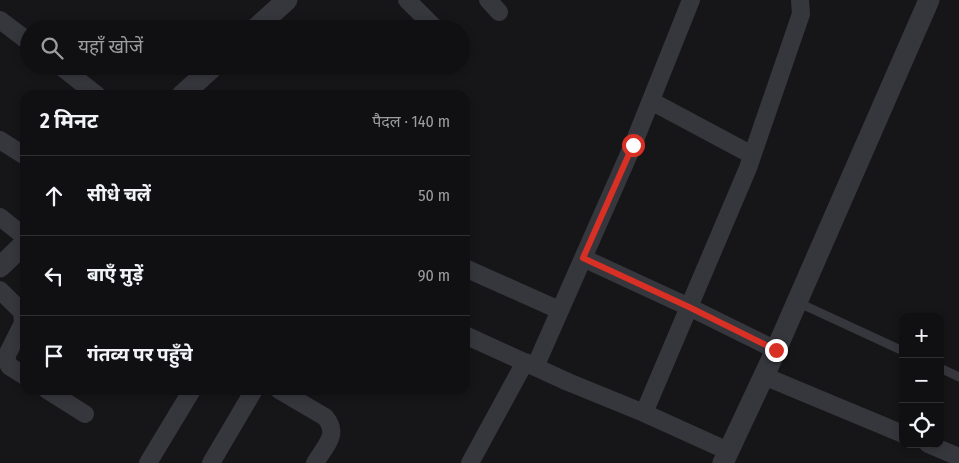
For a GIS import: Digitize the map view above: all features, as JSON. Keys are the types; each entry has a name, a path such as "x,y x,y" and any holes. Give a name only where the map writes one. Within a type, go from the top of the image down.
{"street":[{"path":"265,20 287,0"},
{"path":"407,0 427,20"},
{"path":"470,463 530,365 559,310 608,203 691,0"},
{"path":"644,413 752,155 801,14 800,0"},
{"path":"470,337 644,413 726,457 776,350 929,0"},
{"path":"0,20 20,35"},
{"path":"71,75 91,90"},
{"path":"192,90 206,75"},
{"path":"651,101 752,155"},
{"path":"0,140 20,153"},
{"path":"0,217 20,233"},
{"path":"0,267 20,248"},
{"path":"583,258 776,350"},
{"path":"470,270 559,310"},
{"path":"0,290 20,310"},
{"path":"20,329 6,357 9,366 20,373"},
{"path":"764,376 899,432"},
{"path":"55,395 84,414"},
{"path":"148,463 189,395"},
{"path":"211,463 251,395"},
{"path":"288,395 325,417 331,423 333,434 316,463"},
{"path":"938,448 959,457"}],"lane":[{"path":"797,302 899,349"},
{"path":"944,370 959,377"}],"route":[{"path":"633,145 583,258 776,350"}]}
